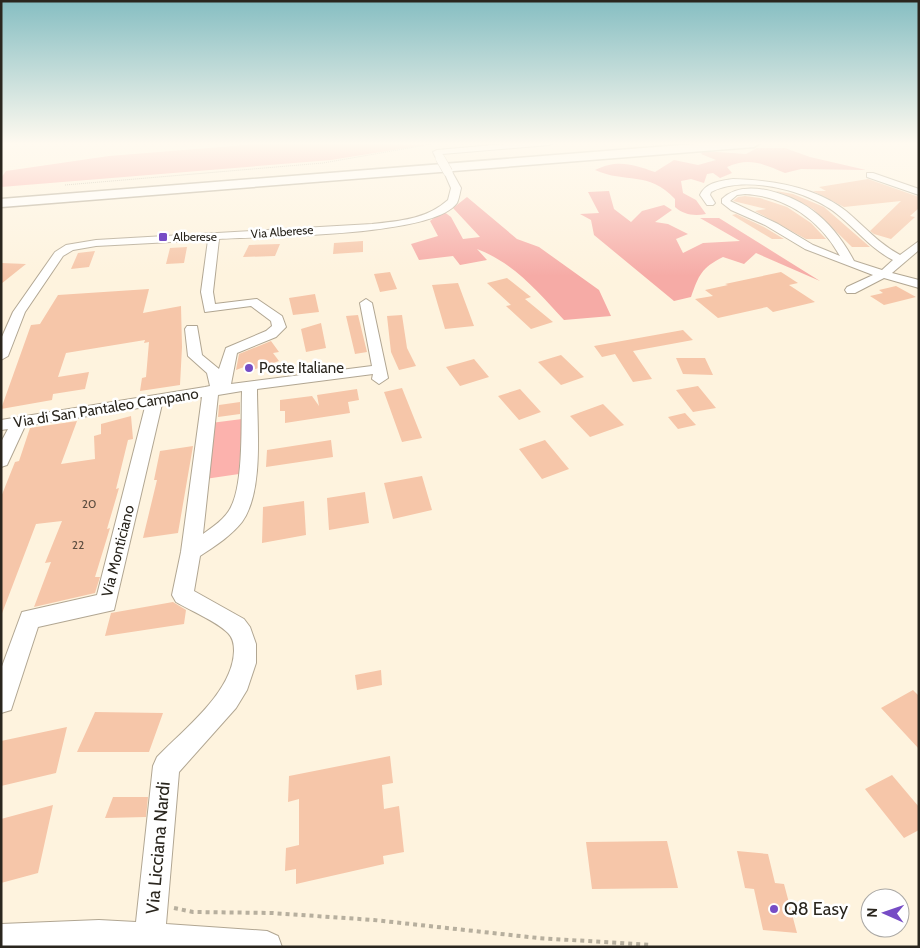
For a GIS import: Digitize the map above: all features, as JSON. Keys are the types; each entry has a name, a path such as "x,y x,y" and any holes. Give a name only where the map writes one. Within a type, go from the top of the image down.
{"highway":[{"path":"1,197 150,187"},
{"path":"1,203 176,187"}],"street":[{"name":"Via Alberese","path":"1,356 19,312 64,250 96,243 372,227 411,221 450,204 456,193 454,187"},
{"path":"710,203 705,195 707,190 713,187"},
{"path":"781,187 791,189 832,205 880,249 900,258"},
{"path":"905,187 919,192"},
{"path":"849,262 843,248 812,215 801,207 771,196 750,191 736,192 725,200 731,206 770,223 808,246 849,262 919,284"},
{"path":"214,237 206,292 209,309 253,302 278,319 279,323 279,327 272,334 230,351 217,390"},
{"path":"851,290 885,274 900,258 919,244"},
{"name":"Via di San Pantaleo Campano","path":"1,425 217,390 250,390 381,378 366,303"},
{"path":"192,329 195,356 214,370 217,378 217,390"},
{"name":"Via di San Pantaleo Campano","path":"191,552 217,390"},
{"path":"191,552 218,534 241,508 246,480 250,390"},
{"name":"Via Monticiano","path":"2,701 30,619 106,603 155,399"},
{"path":"1,461 19,422"},
{"name":"Via Licciana Nardi","path":"150,942 166,766 228,700 239,682 245,663 245,644 242,634 236,626 184,595 191,552"},
{"path":"1,939 84,935 150,942 267,947"}],"path":[{"path":"165,907 193,912 272,913 374,920 529,937 651,945"}],"shaded area":[{"path":"660,187 682,187 683,193 696,200 706,214 689,214 678,210 675,207 675,199"},
{"path":"609,191 614,209 631,222 642,211 664,205 672,210 655,222 668,224 688,234 676,239 683,253 703,243 740,241 700,218 719,218 820,281 756,253 744,264 723,257 705,269 696,283 691,297 674,301 594,235 591,220 580,214 599,213 588,192"},
{"path":"467,197 517,239 539,247 599,290 611,316 564,320 514,270 503,262 477,249 487,260 460,265 453,256 419,260 411,244 438,236 430,221 443,211 451,217 463,239 480,237 453,208"},
{"path":"242,419 239,474 205,479 211,423"}],"building":[{"path":"819,187 891,187 919,197 919,208 910,216 915,217 891,239 870,231 901,201 844,207 813,191 826,191"},
{"path":"776,191 793,194 824,207 870,247 852,247 813,209"},
{"path":"738,197 760,198 787,207 811,223 826,239 806,239 755,211 766,209 733,201"},
{"path":"736,214 784,239 772,239 732,215"},
{"path":"363,241 363,252 333,254 334,243"},
{"path":"280,244 275,256 243,257 249,245"},
{"path":"187,247 184,263 166,264 170,248"},
{"path":"95,251 89,267 71,269 78,253"},
{"path":"1,263 26,264 1,284"},
{"path":"390,272 397,289 380,292 374,274"},
{"path":"781,272 798,283 789,285 815,302 773,312 767,307 718,318 695,299 713,296 705,290"},
{"path":"507,278 531,297 525,299 553,322 531,329 506,306 511,305 487,283"},
{"path":"458,283 474,326 445,329 432,285"},
{"path":"896,286 916,297 884,305 870,296 883,293 879,290"},
{"path":"149,289 143,313 181,306 182,347 180,385 140,391 142,378 146,377 149,342 144,343 145,340 66,353 58,377 89,372 85,389 53,394 52,400 1,409 31,325 40,324 58,295"},
{"path":"315,294 319,312 293,315 289,298"},
{"path":"358,315 367,352 355,354 346,316"},
{"path":"402,315 407,348 416,366 399,370 391,352 387,316"},
{"path":"321,323 326,348 306,352 301,329"},
{"path":"683,330 693,340 633,351 652,379 633,382 615,354 602,357 594,346"},
{"path":"271,341 279,352 273,353 279,361 247,372 244,367 236,370 239,354"},
{"path":"561,355 584,377 561,385 538,362"},
{"path":"676,358 705,358 713,375 683,374"},
{"path":"474,359 489,377 460,386 446,367"},
{"path":"698,386 716,408 693,412 676,390"},
{"path":"402,388 422,438 402,442 384,392"},
{"path":"357,389 359,400 348,402 350,413 285,423 285,411 280,411 280,400 312,396 319,406 317,395"},
{"path":"520,389 541,412 519,420 498,396"},
{"path":"240,402 240,414 218,417 219,405"},
{"path":"603,404 624,425 590,437 570,416"},
{"path":"685,413 696,425 678,429 668,417"},
{"path":"131,416 133,439 128,440 116,489 119,488 107,529 110,528 95,577 100,577 95,593 34,607 51,562 45,563 62,521 36,524 1,616 1,497 15,462 19,461 30,428 77,421 61,464 95,459 94,436 101,434 101,424"},
{"path":"331,440 333,457 266,467 267,450"},
{"path":"545,440 569,469 542,479 519,449"},
{"path":"193,446 178,533 143,538 157,480 154,480 160,451"},
{"path":"422,476 432,510 393,519 384,483"},
{"path":"365,492 369,523 329,530 327,498"},
{"path":"304,501 306,535 262,543 263,507"},
{"path":"173,602 186,610 184,624 105,636 111,613"},
{"path":"381,670 382,685 357,690 355,675"},
{"path":"913,690 919,696 919,749 881,708"},
{"path":"95,712 163,713 149,752 77,752"},
{"path":"67,727 56,773 1,786 1,741"},
{"path":"390,756 393,783 382,785 384,809 399,806 404,852 383,856 384,864 296,884 296,869 285,871 286,848 299,845 299,799 288,802 289,776"},
{"path":"892,775 919,807 919,830 904,838 865,789"},
{"path":"113,797 148,797 146,817 105,818"},
{"path":"53,805 38,873 1,883 1,819"},
{"path":"667,841 678,888 592,889 586,842"},
{"name":"Q8 Easy","path":"737,851 768,854 775,883 784,884 797,933 763,930 754,889 745,888"}],"place":[{"name":"Alberese","path":"163,237"},
{"name":"Poste Italiane","path":"249,368"},
{"name":"Q8 Easy","path":"774,909"}]}
